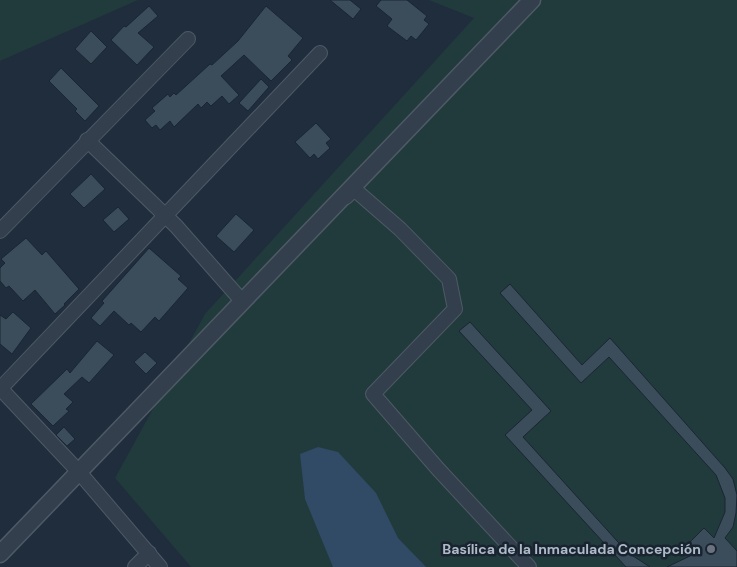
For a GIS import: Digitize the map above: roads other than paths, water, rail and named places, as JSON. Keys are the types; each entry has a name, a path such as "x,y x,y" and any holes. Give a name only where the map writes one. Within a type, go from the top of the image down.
{"street":[{"path":"0,554 532,0"},
{"path":"0,231 188,39"},
{"path":"160,567 78,472 0,389 320,53"},
{"path":"88,140 166,216 242,301"},
{"path":"202,344 300,247 354,189 400,229 449,279 455,309 373,394 438,469 529,567"},
{"path":"135,567 149,553"}],"water":[{"path":"318,447 338,452 376,493 398,538 426,567 333,567 305,499 300,454"}],"place":[{"name":"Basílica de la Inmaculada Concepción","path":"711,549"}]}
